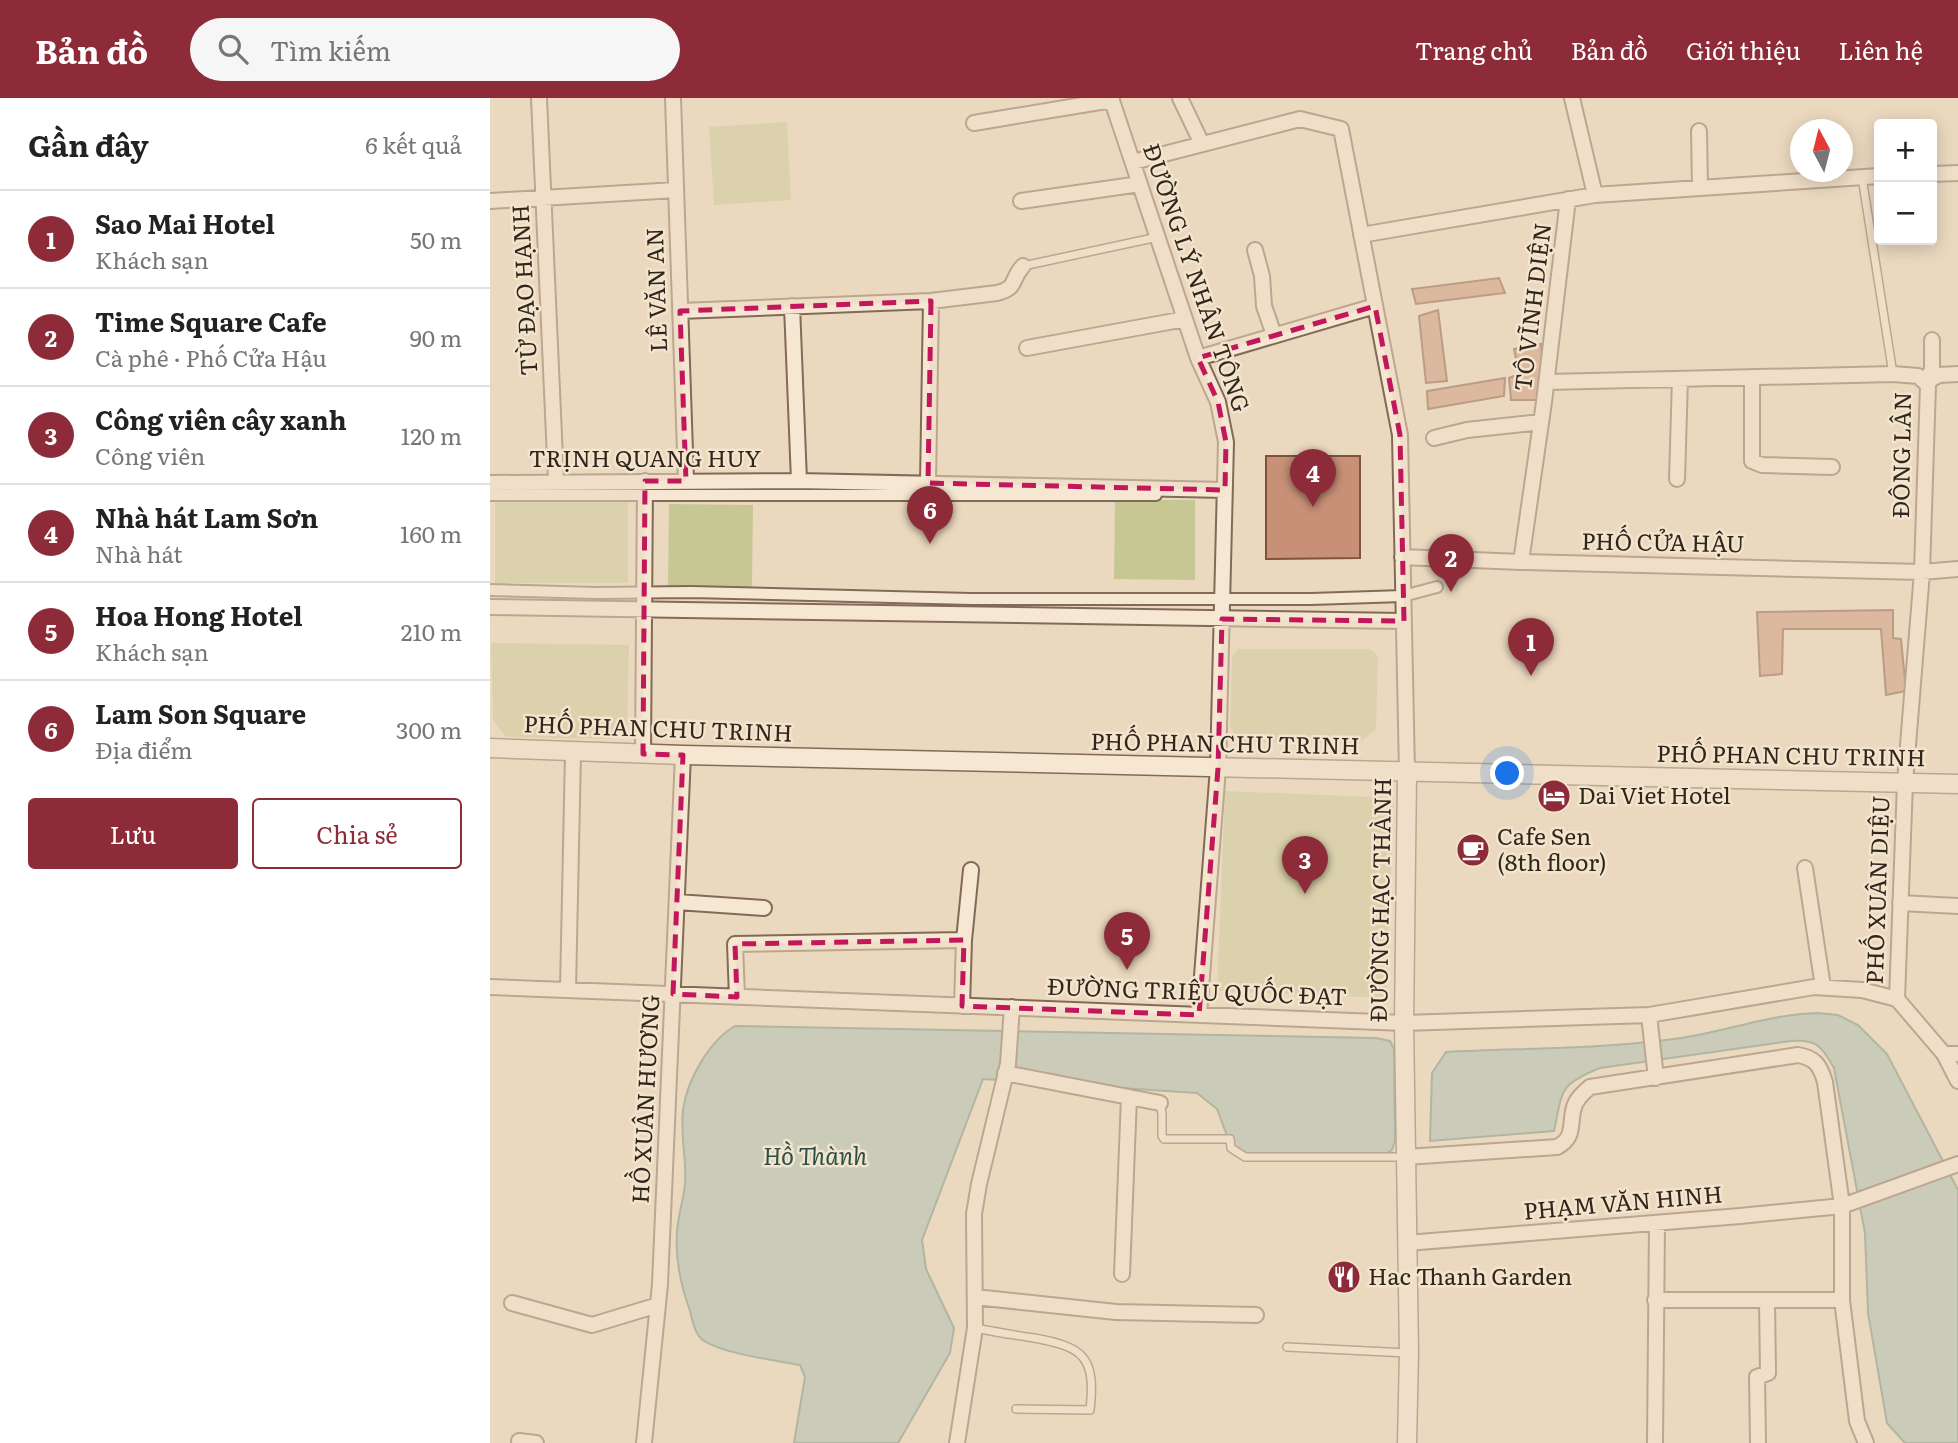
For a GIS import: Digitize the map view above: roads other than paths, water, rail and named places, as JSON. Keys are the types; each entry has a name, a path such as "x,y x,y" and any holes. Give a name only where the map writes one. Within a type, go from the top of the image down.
{"street":[{"name":"TỪ ĐẠO HẠNH","path":"539,98 556,481"},
{"name":"LÊ VĂN AN","path":"673,98 686,481"},
{"path":"1133,162 1202,144 1180,98"},
{"path":"1572,98 1595,195"},
{"path":"974,122 1112,99"},
{"name":"ĐƯỜNG LÝ NHÂN TÔNG","path":"1112,99 1198,358 1218,402 1226,442 1228,494 1221,598 1218,768 1199,1015"},
{"name":"ĐƯỜNG HẠC THÀNH","path":"1202,144 1300,119 1341,129 1400,435 1407,773 1404,1023 1409,1353 1407,1443"},
{"path":"1699,131 1700,188"},
{"path":"1937,174 1958,173"},
{"name":"TÔ VĨNH DIỆN","path":"1521,562 1547,382 1568,199 1874,176"},
{"path":"1021,201 1140,184"},
{"path":"490,201 677,190"},
{"path":"1361,235 1568,199"},
{"path":"1255,250 1262,276 1264,306 1274,335"},
{"path":"680,311 930,301 1007,290 1014,284 1017,272 1023,266"},
{"path":"928,483 930,301"},
{"path":"792,306 799,481"},
{"path":"1198,358 1375,306"},
{"path":"1027,348 1185,319"},
{"path":"1925,381 1932,371 1932,340"},
{"name":"ĐÔNG LÂN","path":"1547,382 1893,374 1918,376 1925,381 1928,385 1922,572 1905,782"},
{"path":"1925,381 1939,375 1958,374"},
{"path":"1752,377 1752,461 1762,465 1832,467"},
{"path":"1677,479 1680,379"},
{"path":"1434,438 1467,430 1541,422"},
{"name":"TRỊNH QUANG HUY","path":"490,483 556,481 645,488 686,481 799,481 1228,494"},
{"path":"490,495 645,488 1228,494"},
{"path":"643,754 645,488"},
{"name":"PHỐ CỬA HẬU","path":"1402,557 1922,572 1958,569"},
{"path":"490,590 971,600 1403,596 1437,587"},
{"path":"490,607 1404,621"},
{"name":"PHỐ PHAN CHU TRINH","path":"490,748 573,753 1958,784"},
{"path":"568,989 573,753"},
{"name":"HỒ XUÂN HƯƠNG","path":"644,1443 658,1305 683,755"},
{"name":"PHỐ XUÂN DIỆU","path":"1896,999 1905,782"},
{"path":"1805,868 1823,987"},
{"path":"962,1006 964,940 971,870"},
{"path":"677,902 764,908"},
{"path":"1900,902 1958,906"},
{"path":"737,997 735,944 964,940"},
{"name":"ĐƯỜNG TRIỆU QUỐC ĐẠT","path":"490,987 962,1006 1012,1015 1199,1015 1404,1023 1649,1015 1814,987 1862,990 1896,999"},
{"path":"1896,999 1951,1054 1958,1081"},
{"path":"957,1443 975,1328 974,1214 1007,1069 1012,1015"},
{"path":"1649,1015 1656,1078"},
{"path":"1406,1157 1557,1147 1566,1142 1572,1131 1573,1109 1579,1096 1590,1087 1798,1055 1811,1057 1821,1066 1825,1082 1842,1206 1842,1300 1857,1421 1867,1443"},
{"path":"1007,1069 1160,1104"},
{"path":"1122,1274 1129,1097"},
{"name":"PHẠM VĂN HINH","path":"1407,1243 1842,1206 1956,1165"},
{"path":"1655,1443 1657,1223"},
{"path":"975,1297 1116,1312 1256,1315"},
{"path":"1655,1300 1842,1300"},
{"path":"1758,1443 1757,1377 1768,1373 1767,1300"},
{"path":"512,1303 592,1325 658,1305"},
{"path":"519,1441 536,1443"}],"lane":[{"path":"1862,177 1893,374"},
{"path":"1023,266 1157,237"},
{"path":"1160,1104 1164,1139 1230,1139 1231,1147 1245,1157 1406,1157"},
{"path":"975,1328 1060,1343 1077,1350 1084,1360 1093,1386 1090,1410 1016,1409"},
{"path":"1287,1347 1409,1353"}],"water":[{"path":"1818,1013 1838,1015 1858,1025 1887,1054 1958,1190 1958,1443 1905,1443 1887,1423 1868,1313 1865,1233 1834,1068 1817,1045 1807,1041 1791,1041 1600,1068 1569,1085 1561,1098 1554,1131 1430,1141 1432,1073 1446,1052 1652,1042 1783,1016"},
{"name":"Hồ Thành","path":"735,1026 1376,1038 1390,1041 1394,1049 1395,1141 1392,1150 1382,1156 1248,1155 1232,1149 1217,1109 1197,1093 983,1079 922,1240 926,1269 954,1328 950,1353 898,1443 794,1443 805,1377 800,1365 745,1355 705,1342 694,1328 678,1262 678,1226 685,1185 682,1119 685,1098 694,1074 708,1051"}],"place":[{"name":"Nhà hát Lam Sơn","path":"1313,507"},
{"name":"Lam Son Square","path":"930,544"},
{"name":"Time Square Cafe","path":"1451,592"},
{"name":"Sao Mai Hotel","path":"1531,676"},
{"name":"Dai Viet Hotel","path":"1554,796"},
{"name":"Cafe Sen (8th floor)","path":"1473,850"},
{"name":"Công viên cây xanh","path":"1305,894"},
{"name":"Hoa Hong Hotel","path":"1127,970"},
{"name":"Hac Thanh Garden","path":"1344,1277"}]}
